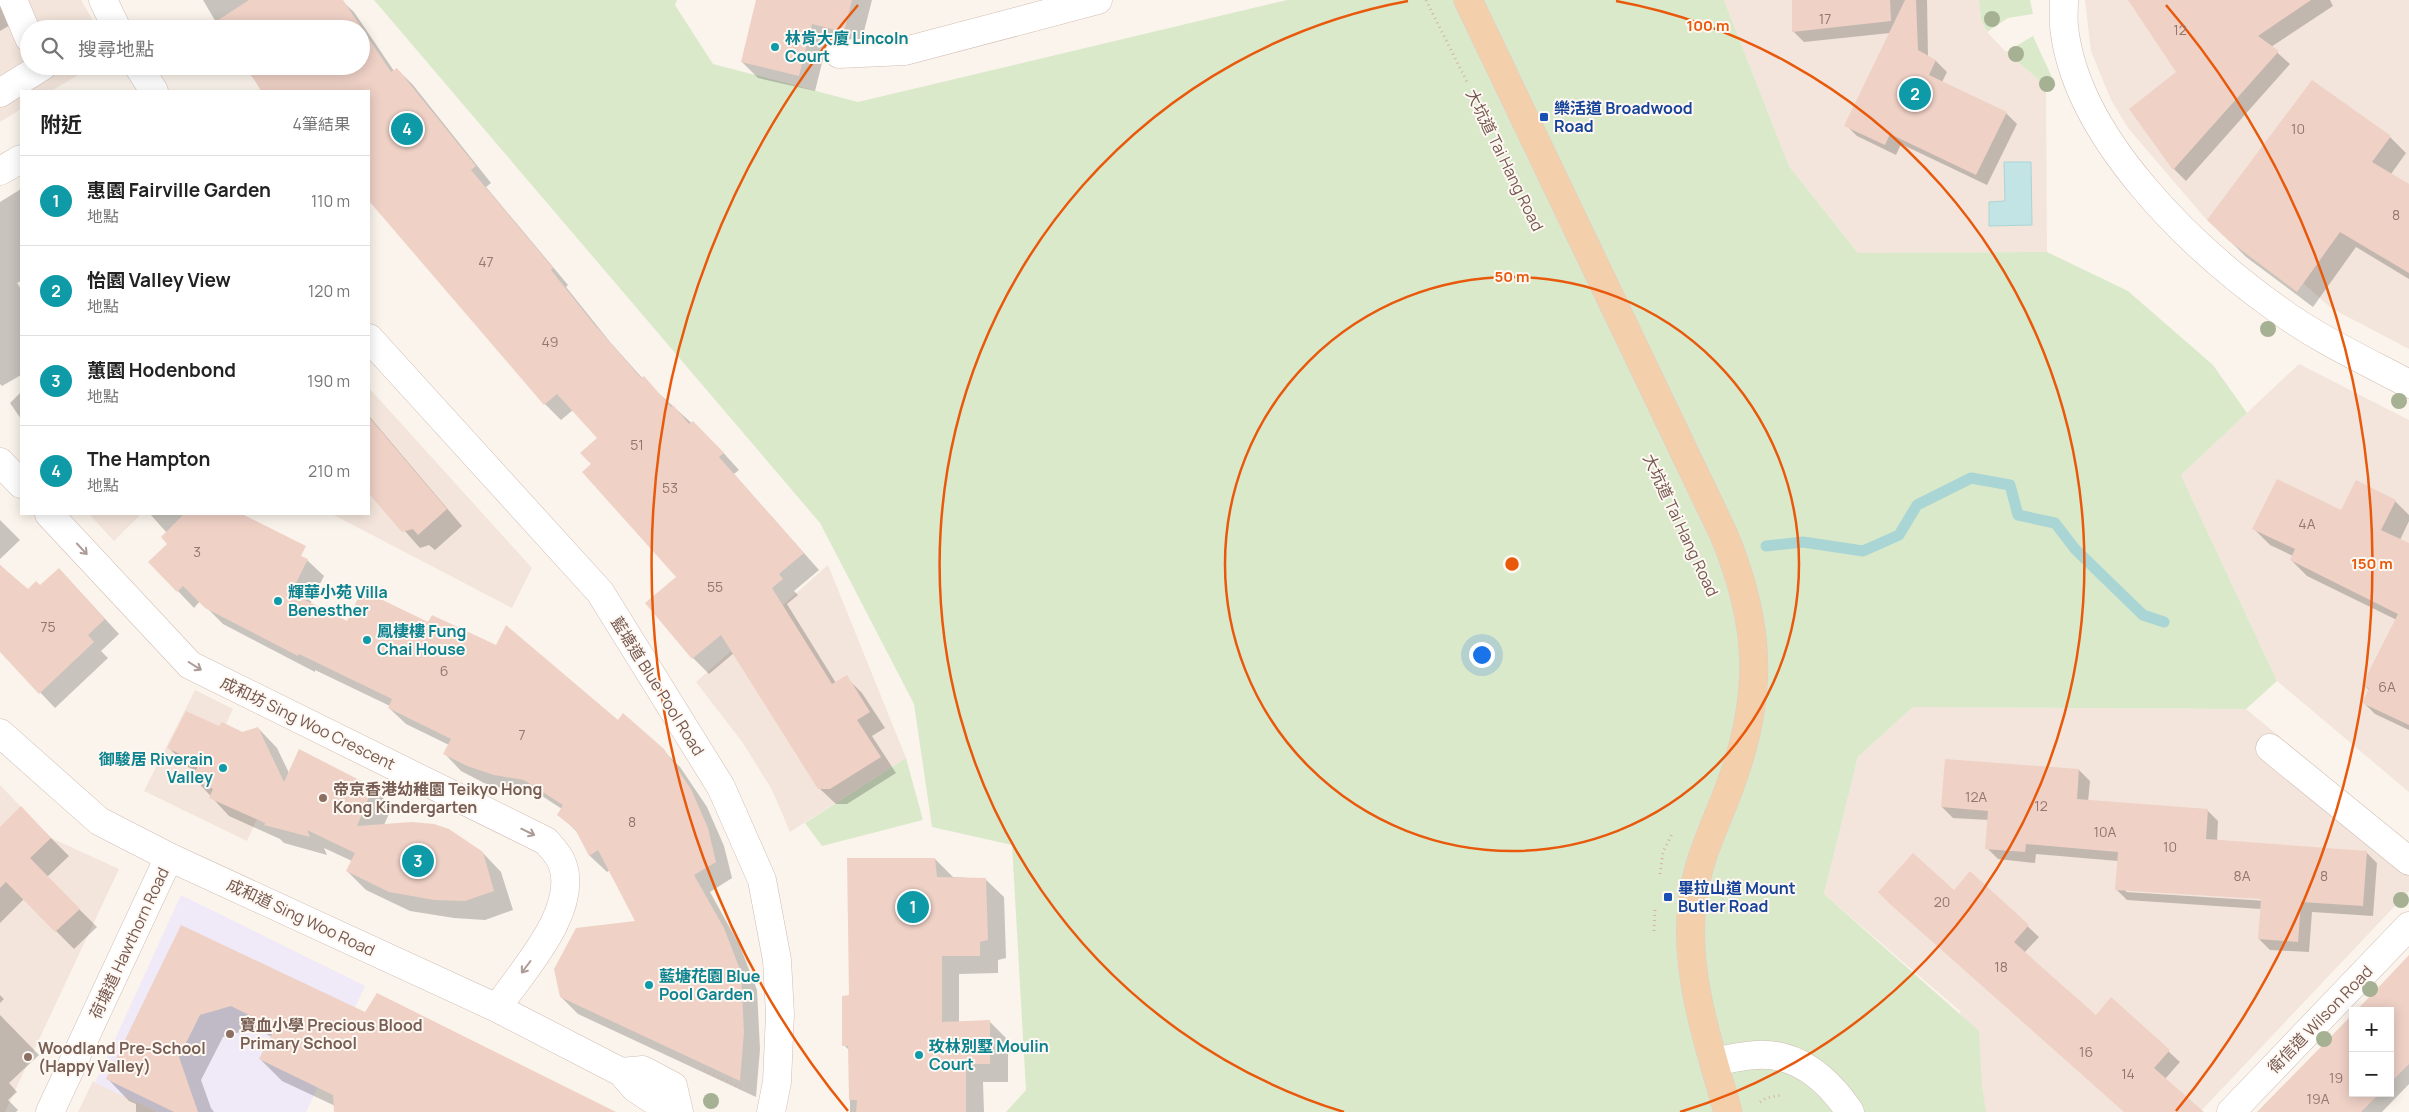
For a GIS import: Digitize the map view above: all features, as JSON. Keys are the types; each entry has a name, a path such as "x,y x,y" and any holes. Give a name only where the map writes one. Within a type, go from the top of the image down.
{"main road":[{"name":"大坑道 Tai Hang Road","path":"1468,0 1724,536 1746,598 1754,667 1747,735 1730,788 1706,843 1696,876 1692,906 1691,940 1694,976 1728,1112"}],"street":[{"path":"14,0 22,20"},
{"path":"839,54 905,51 1098,0"},
{"path":"2064,0 2064,26 2073,67 2087,105 2107,140 2171,217 2232,274 2281,312 2409,384"},
{"path":"0,93 29,75"},
{"path":"144,75 153,90"},
{"path":"0,171 20,160"},
{"name":"藍塘道 Blue Pool Road","path":"370,339 600,592 721,787 762,880 777,960 780,1014 777,1082 771,1112"},
{"path":"0,462 20,483"},
{"name":"成和坊 Sing Woo Crescent","path":"50,515 190,665 546,841 562,863 565,890 556,923 497,1008"},
{"name":"成和道 Sing Woo Road","path":"0,734 99,821 169,857 497,1008 622,1072 635,1088 671,1112"},
{"path":"2270,748 2409,862"},
{"name":"荷塘道 Hawthorn Road","path":"50,1112 169,857"},
{"name":"衛信道 Wilson Road","path":"2231,1112 2409,926"},
{"path":"1714,1062 1757,1055 1780,1056 1801,1064 1826,1082 1850,1112"},
{"name":"成和道 Sing Woo Road","path":"622,1072 643,1070 674,1086 679,1112"}],"path":[{"name":"大坑道 Tai Hang Road","path":"1426,0 1470,89"},
{"path":"1659,881 1663,852 1675,828"},
{"path":"1655,938 1653,920 1656,901"},
{"path":"701,1069 746,1090"}],"shaded area":[{"path":"0,0 81,0 93,20 20,20 20,75 79,75 53,90 20,90 20,110 0,122"},
{"path":"1724,0 1979,0 1981,20 1987,32 2006,52 2046,86 2047,252 1858,253 1789,166"},
{"path":"2085,0 2409,0 2409,349 2331,308 2303,283 2297,292 2229,241 2205,218 2128,128 2111,100 2091,51"},
{"path":"2299,364 2409,420 2409,792 2277,681 2181,475"},
{"path":"370,389 532,568 512,608 334,515 370,515"},
{"path":"90,515 140,515 114,541"},
{"path":"828,565 906,758 790,832 772,790 743,743 696,682"},
{"path":"195,690 233,709 226,724 261,741 272,785 247,841 144,791"},
{"path":"1913,707 2246,709 2409,843 2409,891 2200,1112 1963,1112 1960,1011 1824,894 1858,757"},
{"path":"0,785 51,838 119,869 5,1112 0,1112"},
{"name":"寶血小學 Precious Blood Primary School","path":"181,895 365,986 306,1112 158,1112 95,1083"},
{"path":"93,1081 158,1112 78,1112"}],"green space":[{"path":"374,0 677,0 675,5 713,64 858,102 1287,0 1724,0 1789,166 1858,253 2047,252 2128,291 2213,365 2247,413 2181,475 2277,681 2246,709 1913,707 1858,757 1824,894 1979,1031 1982,1086 1986,1112 1006,1112 1026,1090 1012,845 932,827 914,704 820,523"},
{"path":"1979,0 2030,0 2033,14 2008,18 1987,32 1981,20"},
{"path":"2033,36 2056,86 2046,86 2006,52"},
{"path":"906,758 923,820 822,846 805,823"}],"water":[{"path":"2004,162 2031,162 2032,225 1989,226 1989,202 2005,201"}],"building":[{"path":"249,0 343,0 356,20 218,20"},
{"name":"林肯大廈 Lincoln Court","path":"756,0 852,0 844,32 812,24 799,76 741,62"},
{"path":"1792,0 1890,0 1891,21 1792,32"},
{"path":"1905,0 1916,0 1918,50 1936,60 1929,75 2007,112 1976,175 1890,134 1885,145 1844,126"},
{"path":"2128,0 2311,0 2258,36 2279,51 2173,170 2129,109 2176,72"},
{"path":"370,40 391,72 397,68 476,166 471,170 553,268 551,270 594,324 641,378 644,376 671,407 673,405 689,424 693,421 724,453 719,457 804,553 779,574 783,579 772,588 832,684 847,675 870,712 857,720 881,757 830,789 818,789 721,635 692,659 645,603 676,577 582,472 591,464 580,453 597,438 557,394 544,405 370,202 370,90 260,90 251,75 370,75"},
{"path":"2312,80 2391,136 2372,162 2409,184 2409,273 2340,232 2297,292 2229,241 2207,220"},
{"path":"370,418 447,509 418,535 413,529 402,532 370,495"},
{"path":"2277,479 2341,510 2356,480 2396,500 2381,530 2409,543 2409,725 2362,703 2369,688 2362,685 2398,614 2290,560 2295,549 2252,529"},
{"path":"183,515 244,515 306,546 301,556 308,559 291,593 347,621 362,590 428,622 432,615 496,645 506,625 618,720 623,713 664,749 691,789 708,828 716,862 694,875 724,928 741,972 744,1032 740,1081 560,997 554,969 576,928 635,921 598,850 589,856 575,829 557,815 563,805 524,780 494,775 467,766 443,754 451,739 388,708 392,699 299,654 298,656 205,608 183,586 177,592 148,562 167,544 161,537"},
{"path":"0,565 28,589 36,581 40,585 59,568 105,619 88,635 94,642 39,694 0,652"},
{"path":"186,711 219,726 222,722 242,732 258,727 284,782 299,749 373,787 357,826 412,822 434,824 449,829 483,852 494,891 465,901 434,900 389,892 346,871 355,853 307,830 310,837 264,825 265,823 209,798 213,789 192,779 199,763 167,748"},
{"path":"1945,759 2079,769 2077,799 2208,809 2206,839 2367,851 2363,906 2301,902 2298,942 2258,939 2261,899 2115,890 2118,852 2026,844 2025,852 1985,849 1988,811 1941,807"},
{"path":"21,806 51,838 30,858 80,909 55,932 6,882 0,888 0,827"},
{"path":"1913,853 1954,890 1970,871 2029,925 2014,942 2054,978 2096,1015 2111,997 2170,1050 2154,1068 2204,1112 2124,1112 1891,905 1878,892"},
{"path":"847,858 935,858 937,877 986,878 988,940 980,942 980,956 942,956 942,1022 990,1020 990,1064 966,1064 966,1112 856,1112 857,1100 849,1100 848,1046 842,1046 842,996 849,995"},
{"path":"181,925 365,1012 377,993 616,1112 334,1112 333,1095 259,1059 275,1028 231,1006 200,1015 179,1057 198,1112 174,1112 106,1079"},
{"path":"2409,955 2409,1064 2394,1079 2394,1007 2360,1007"},
{"path":"2349,1018 2349,1097 2376,1097 2361,1112 2257,1112"}],"waterway":[{"path":"1766,546 1803,542 1863,551 1899,535 1917,505 1971,478 2010,485 2018,515 2055,523 2075,549 2143,615 2164,622"}],"place":[{"name":"林肯大廈 Lincoln Court","path":"775,47"},
{"name":"怡園 Valley View","path":"1915,94"},
{"name":"樂活道 Broadwood Road","path":"1544,117"},
{"name":"The Hampton","path":"407,129"},
{"name":"輝華小苑 Villa Benesther","path":"278,601"},
{"name":"鳳棲樓 Fung Chai House","path":"367,640"},
{"name":"御駿居 Riverain Valley","path":"223,768"},
{"name":"帝京香港幼稚園 Teikyo Hong Kong Kindergarten","path":"323,798"},
{"name":"蕙園 Hodenbond","path":"418,861"},
{"name":"畢拉山道 Mount Butler Road","path":"1668,897"},
{"name":"惠園 Fairville Garden","path":"913,907"},
{"name":"藍塘花園 Blue Pool Garden","path":"649,985"},
{"name":"寶血小學 Precious Blood Primary School","path":"230,1034"},
{"name":"玫林別墅 Moulin Court","path":"919,1055"},
{"name":"Woodland Pre-School (Happy Valley)","path":"28,1057"}]}
